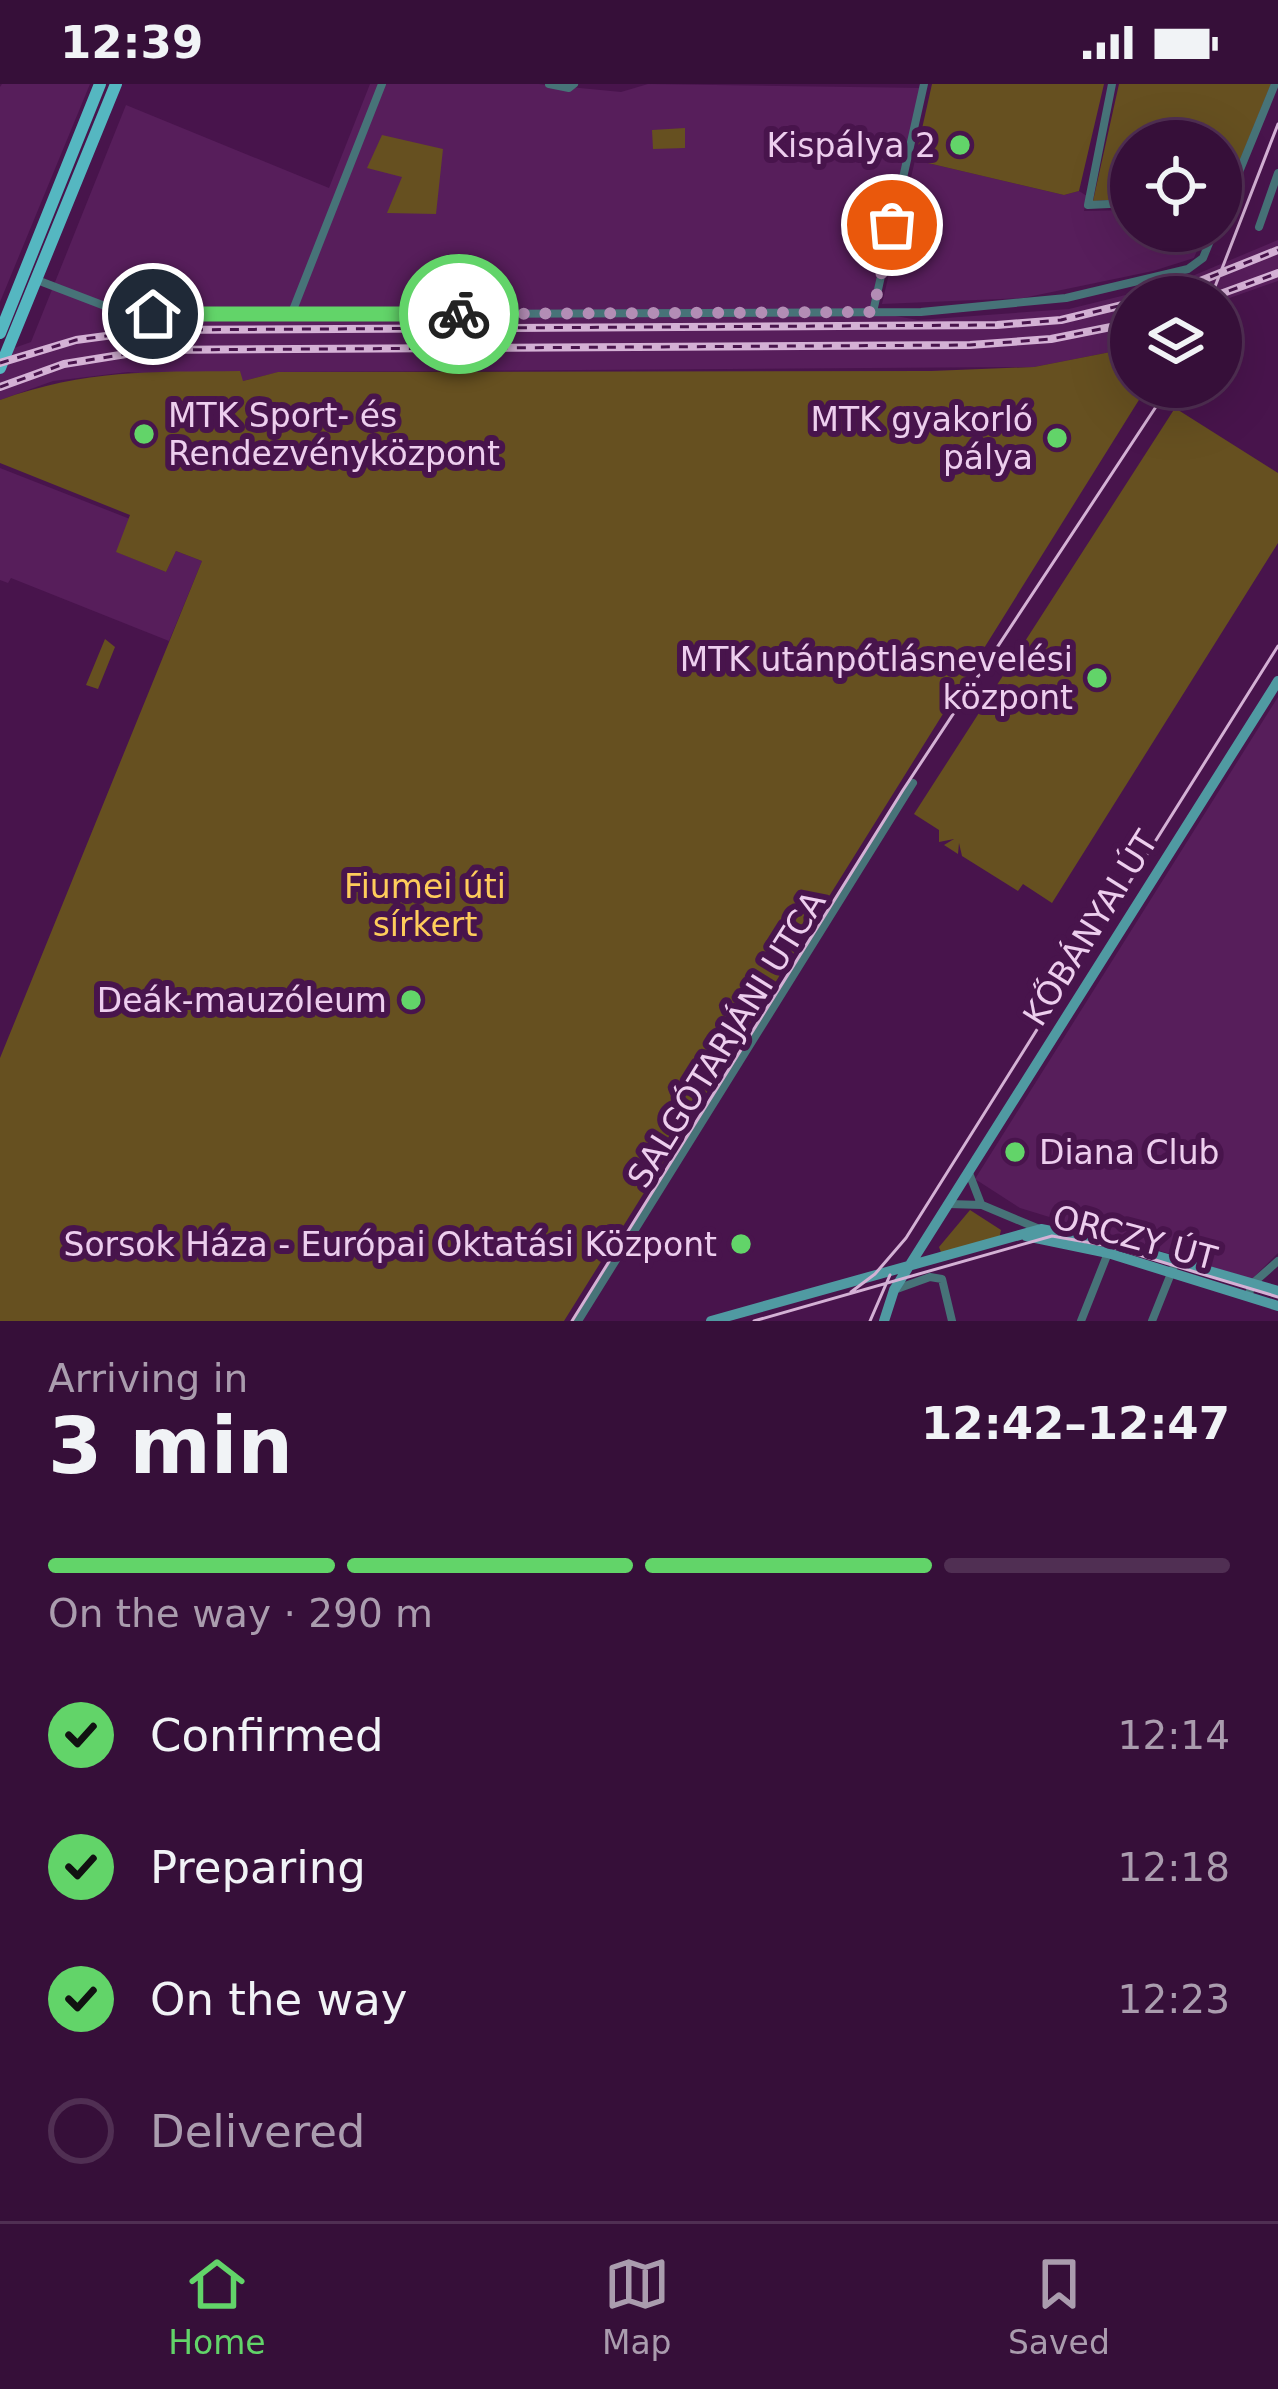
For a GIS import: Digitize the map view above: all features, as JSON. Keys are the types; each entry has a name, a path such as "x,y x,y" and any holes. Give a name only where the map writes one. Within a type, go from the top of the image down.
{"main road":[{"path":"0,368 15,298 100,84"},
{"path":"5,338 38,280 116,84"},
{"name":"KŐBÁNYAI ÚT","path":"884,1321 894,1290 1278,681"},
{"name":"ORCZY ÚT","path":"1023,1235 1041,1229 1173,1268 1278,1306"},
{"path":"711,1321 1023,1235"},
{"name":"ORCZY ÚT","path":"1023,1235 1278,1291"},
{"path":"866,1278 920,1248"}],"street":[{"path":"290,315 382,84"},
{"path":"548,84 571,86"},
{"path":"873,312 924,86 907,84"},
{"path":"1110,204 1088,205 1112,84"},
{"path":"1242,158 1275,84"},
{"path":"1259,227 1278,173"},
{"path":"37,242 38,280"},
{"path":"38,280 126,312 873,312 1022,305 1127,285 1199,262 1204,252"},
{"path":"15,298 38,280"},
{"name":"SALGÓTARJÁNI UTCA","path":"578,1321 913,783"},
{"path":"969,1170 982,1205"},
{"path":"947,1204 982,1205 1041,1229"},
{"path":"1006,1216 1023,1235"},
{"path":"1020,1221 1023,1235"},
{"path":"1081,1321 1108,1253"},
{"path":"1248,1297 1252,1283 1278,1261"},
{"path":"1152,1321 1173,1268"},
{"path":"894,1290 930,1277 942,1279 952,1321"},
{"path":"586,1309 590,1321"}],"shaded area":[{"path":"90,84 0,302 0,87"},
{"path":"370,84 539,84 621,92 648,84 923,88 874,312 918,320 1069,309 1110,299 1110,352 1034,367 279,372 243,381 128,372 53,381 0,400 0,353 31,342 126,105 329,188"},
{"path":"915,160 1064,195 1079,191 1087,196 1084,211 1110,210 1110,252 1196,252 1194,258 1153,271 1110,276 1110,280 1023,298 882,304"},
{"path":"1278,240 1278,281 1242,294 1242,276 1192,276"},
{"path":"0,468 130,519 117,552 166,572 176,551 202,561 169,641 11,578 8,583 0,580"},
{"path":"1278,697 1278,1253 1252,1279 1020,1208 975,1179"}],"green space":[{"path":"932,84 1104,84 1079,191 1064,195 915,160"},
{"path":"1119,84 1271,84 1242,155 1242,120 1111,120"},
{"path":"1110,124 1110,200 1093,201"},
{"path":"685,128 685,148 653,149 652,130"},
{"path":"382,135 443,149 436,214 387,213 402,177 367,168"},
{"name":"Fiumei úti sírkert","path":"1110,352 1110,408 1134,408 564,1321 0,1321 0,1058 202,561 176,551 166,572 116,552 130,515 0,463 0,400 90,377 147,372 240,371 243,381 278,372 1034,367"},
{"name":"MTK utánpótlásnevelési központ","path":"1175,408 1278,473 1278,543 1052,903 1023,884 1018,891 962,856 959,843 958,854 944,845 954,839 939,842 939,830 914,814"},
{"path":"105,639 115,647 98,689 86,685"},
{"path":"970,1210 1001,1230 999,1239 942,1255 939,1247"}],"tram line":[{"path":"1219,276 1278,124"},
{"path":"572,1321 903,790 1155,408"},
{"path":"851,1292 875,1274 906,1238 1278,646"},
{"path":"754,1321 1052,1236 1109,1246 1278,1297"},
{"path":"870,1321 890,1275"}],"railway":[{"path":"1213,276 1278,250"},
{"path":"1242,286 1278,273"},
{"path":"0,363 76,340 151,330 997,325 1061,320 1110,308"},
{"path":"0,387 64,364 151,350 970,345 1051,339 1110,327"}],"way so far":[{"path":"459,314 873,312 892,225"}],"place":[{"name":"Kispálya 2","path":"960,145"},
{"name":"MTK Sport- és Rendezvényközpont","path":"144,434"},
{"name":"MTK gyakorló pálya","path":"1057,438"},
{"name":"MTK utánpótlásnevelési központ","path":"1097,678"},
{"name":"Deák-mauzóleum","path":"411,1000"},
{"name":"Diana Club","path":"1015,1152"},
{"name":"Sorsok Háza - Európai Oktatási Központ","path":"741,1244"}],"route":[{"path":"153,314 459,314"}]}
